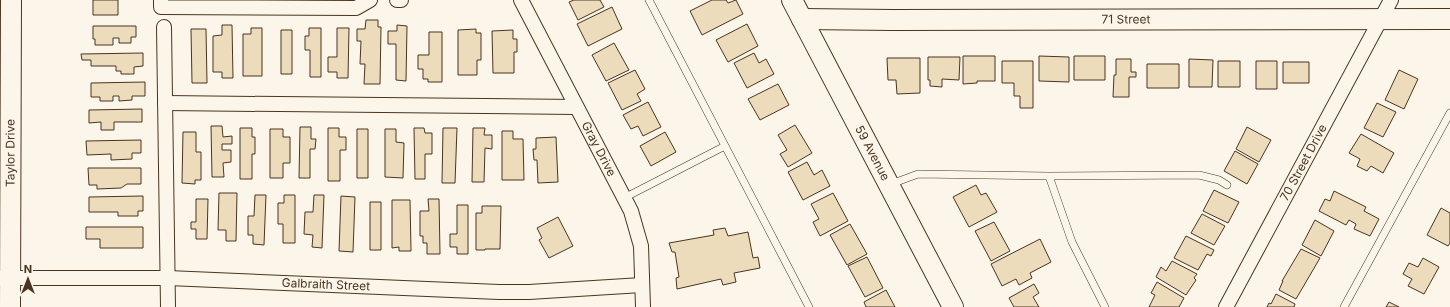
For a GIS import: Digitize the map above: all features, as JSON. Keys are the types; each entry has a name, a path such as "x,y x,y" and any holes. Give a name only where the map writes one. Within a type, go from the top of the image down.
{"street":[{"name":"Taylor Drive","path":"10,307 5,278 11,0"},
{"path":"161,0 161,7 356,8 370,0"},
{"name":"Gray Drive","path":"521,0 631,211 641,246 643,307"},
{"name":"59 Avenue","path":"792,0 953,307"},
{"name":"70 Street Drive","path":"1226,307 1391,0"},
{"name":"71 Street","path":"802,19 1450,19"},
{"path":"164,27 168,307"},
{"path":"165,103 576,107"},
{"name":"Galbraith Street","path":"5,278 168,278 499,292 529,292 642,285"}],"lane":[{"path":"649,0 809,307"},
{"path":"1344,307 1450,113"},
{"path":"624,198 725,146"},
{"path":"889,185 918,174 1049,176 1199,175 1219,180 1227,185"},
{"path":"1049,176 1072,242 1105,307"}],"building":[{"path":"93,0 118,0 118,15 93,15"},
{"path":"574,0 600,0 604,7 578,20 569,2"},
{"path":"712,0 726,0 728,3 736,0 743,14 702,35 690,11"},
{"path":"612,7 622,29 588,46 577,24"},
{"path":"366,20 378,20 378,27 381,27 380,84 364,84 365,64 360,64 361,41 357,41 357,29 365,29"},
{"path":"747,24 758,46 728,62 716,40"},
{"path":"222,25 232,25 233,78 222,78 222,72 213,72 213,36 222,35"},
{"path":"397,25 407,26 406,81 396,80 396,44 388,44 388,31 397,31"},
{"path":"93,26 136,26 136,37 131,37 131,43 119,43 119,38 113,38 113,45 95,45 95,39 93,39"},
{"path":"251,28 262,28 262,76 243,76 243,34 251,34"},
{"path":"309,28 321,28 321,77 310,77 310,50 305,50 305,36 309,36"},
{"path":"337,28 349,28 348,78 337,78 337,72 328,72 328,57 337,57"},
{"path":"191,29 206,29 207,83 192,83"},
{"path":"476,29 476,33 481,33 481,60 477,60 477,75 458,75 458,30"},
{"path":"281,30 292,30 292,74 281,74"},
{"path":"513,30 513,39 517,39 517,52 514,52 514,73 493,73 492,31"},
{"path":"429,32 442,32 442,82 428,82 428,79 423,79 423,69 418,69 418,55 429,55"},
{"path":"614,43 629,70 606,81 592,55"},
{"path":"143,53 143,66 134,67 134,74 121,74 121,71 116,71 116,66 91,66 91,60 82,60 81,54"},
{"path":"754,53 759,63 766,59 774,74 747,88 734,63"},
{"path":"963,56 995,56 995,81 977,81 977,83 963,84"},
{"path":"1039,56 1069,57 1069,82 1039,81"},
{"path":"1074,56 1105,56 1105,80 1074,80"},
{"path":"928,57 960,57 959,80 942,79 942,87 930,86 930,80 928,80"},
{"path":"887,58 920,58 920,93 897,94 896,80 888,80"},
{"path":"1116,59 1131,59 1131,72 1136,72 1136,77 1129,77 1129,97 1113,97 1114,75 1116,75"},
{"path":"1189,59 1213,60 1212,87 1189,87"},
{"path":"1002,61 1033,61 1033,108 1020,108 1020,96 1014,96 1014,83 1002,83"},
{"path":"1218,61 1240,61 1240,87 1218,87"},
{"path":"1256,61 1277,61 1277,89 1256,89"},
{"path":"1283,62 1309,62 1309,83 1283,83"},
{"path":"1147,64 1179,64 1179,88 1147,88"},
{"path":"635,70 645,89 637,94 641,101 622,110 608,83"},
{"path":"1399,70 1418,79 1404,109 1385,100"},
{"path":"145,82 145,96 132,96 132,100 119,101 119,96 113,96 113,101 100,101 100,97 91,97 91,83"},
{"path":"778,84 789,105 760,120 748,99"},
{"path":"648,102 661,127 643,136 638,126 631,129 623,115"},
{"path":"1377,103 1396,112 1383,137 1364,128"},
{"path":"142,109 142,122 114,122 114,130 101,130 101,122 89,123 89,110"},
{"path":"795,125 812,153 788,167 780,154 787,150 778,135"},
{"path":"211,126 222,126 223,137 232,136 232,144 222,144 222,150 231,150 231,162 223,163 224,177 212,177"},
{"path":"300,127 311,127 311,139 316,139 315,149 310,149 310,178 299,178"},
{"path":"1247,127 1271,140 1259,162 1236,149"},
{"path":"240,128 252,128 252,137 255,137 255,154 252,154 252,179 240,179"},
{"path":"328,128 339,128 339,137 346,137 346,150 340,150 340,181 328,181"},
{"path":"414,128 424,128 425,133 432,133 432,154 425,154 425,179 415,179"},
{"path":"443,128 457,128 455,183 442,183"},
{"path":"473,128 485,128 484,135 492,135 492,149 485,148 484,182 472,182"},
{"path":"270,129 283,129 283,137 290,137 290,163 283,163 283,178 270,178"},
{"path":"357,129 368,129 368,178 357,178"},
{"path":"385,129 396,129 396,142 404,143 403,178 385,177"},
{"path":"502,131 513,131 513,139 523,139 524,180 502,180"},
{"path":"183,132 196,132 196,152 201,152 201,180 195,180 195,184 182,183"},
{"path":"665,132 676,152 651,166 640,146"},
{"path":"1361,134 1394,153 1383,173 1371,166 1367,171 1357,166 1360,159 1349,153"},
{"path":"556,137 558,182 538,183 537,160 534,160 533,149 536,149 536,138"},
{"path":"141,140 141,153 132,153 132,159 111,160 111,154 87,155 86,141"},
{"path":"1235,151 1258,164 1247,184 1224,171"},
{"path":"807,162 814,175 822,170 830,186 803,200 788,172"},
{"path":"88,168 141,168 141,184 127,184 121,188 97,189 97,185 89,185"},
{"path":"976,185 981,195 986,193 997,212 969,227 953,197"},
{"path":"1214,190 1239,202 1228,223 1203,211"},
{"path":"1334,191 1366,207 1364,211 1379,219 1370,236 1354,229 1356,224 1349,220 1346,225 1319,211 1325,199 1330,201"},
{"path":"219,193 237,193 236,241 226,241 226,230 218,230"},
{"path":"833,193 848,221 820,236 813,222 819,219 811,204"},
{"path":"255,195 266,195 264,245 253,244 253,235 248,235 248,216 254,216"},
{"path":"284,195 295,195 295,243 283,243 283,224 278,224 278,203 284,203"},
{"path":"314,195 324,195 322,248 312,247 313,235 304,234 305,212 313,212"},
{"path":"143,196 143,211 138,211 138,216 118,216 118,212 89,212 89,197"},
{"path":"341,196 355,197 353,252 339,251"},
{"path":"196,199 208,199 207,239 196,239 196,229 191,229 191,222 196,222"},
{"path":"428,199 439,199 440,254 427,254 427,243 423,243 423,236 420,236 420,211 429,211"},
{"path":"392,200 410,200 411,251 399,251 399,247 392,248"},
{"path":"370,202 381,202 381,250 370,250"},
{"path":"457,205 468,205 468,254 457,254 457,247 450,247 450,234 457,234"},
{"path":"482,206 501,206 500,249 476,250 476,213 482,213"},
{"path":"1441,208 1450,213 1450,243 1448,246 1427,235"},
{"path":"1202,214 1225,226 1214,245 1191,233"},
{"path":"558,217 573,246 549,258 539,240 542,238 537,228"},
{"path":"1315,220 1334,231 1321,256 1302,245"},
{"path":"994,222 1010,251 991,261 975,231"},
{"path":"850,224 867,254 847,265 830,235"},
{"path":"86,227 143,227 143,248 100,248 100,239 86,239"},
{"path":"725,228 728,236 748,232 753,258 758,257 760,268 734,273 736,282 723,285 721,279 677,289 676,278 679,277 675,252 672,252 669,243 714,235 713,230"},
{"path":"1186,236 1214,250 1211,256 1207,254 1198,270 1174,258"},
{"path":"1040,239 1051,262 1030,273 1032,278 1019,285 1016,279 1002,286 991,264"},
{"path":"1301,249 1320,258 1296,299 1279,290 1282,281"},
{"path":"867,257 883,288 865,297 848,266"},
{"path":"1423,258 1439,267 1424,294 1408,286 1412,279 1403,274 1409,263 1418,267"},
{"path":"1172,261 1197,274 1194,278 1196,280 1186,295 1156,277 1161,267 1166,271"},
{"path":"1157,282 1184,298 1179,307 1149,307 1155,295 1151,293"},
{"path":"1034,284 1039,293 1033,297 1039,307 1014,307 1009,298"},
{"path":"886,290 895,307 866,307 864,302"},
{"path":"1276,294 1295,304 1294,307 1267,307 1269,303 1271,304"},
{"path":"1389,302 1399,307 1386,307"}]}
